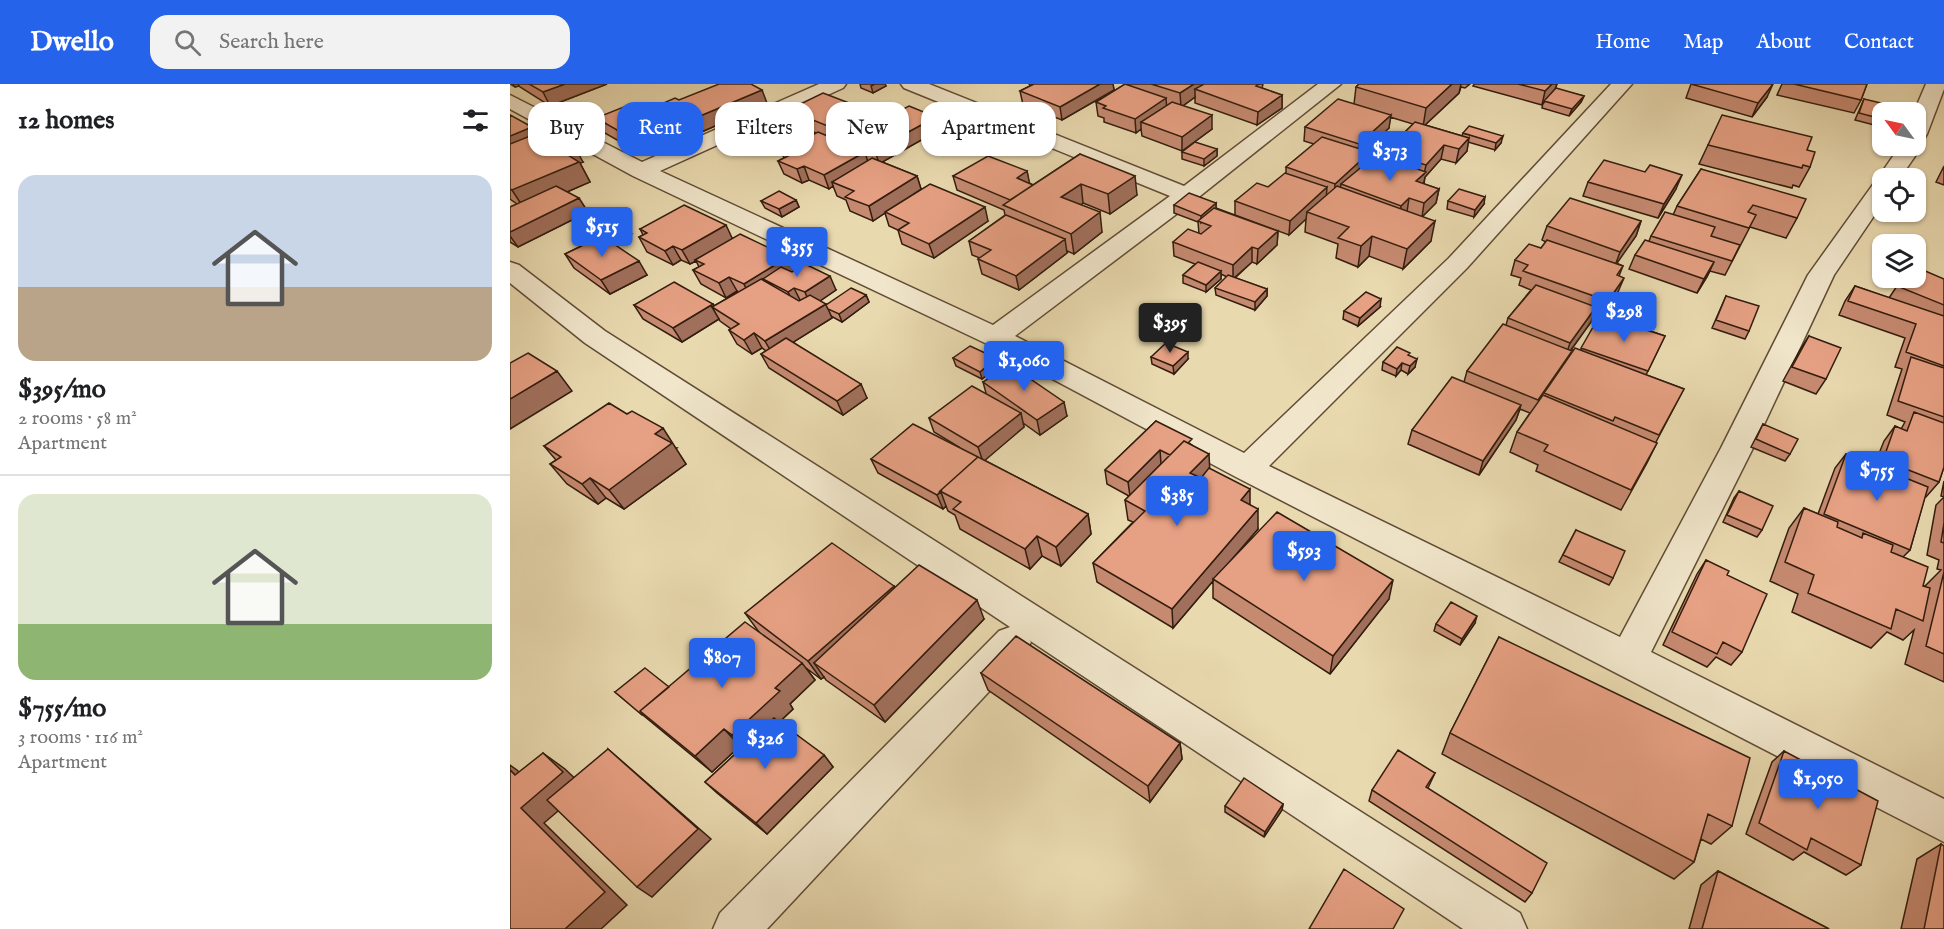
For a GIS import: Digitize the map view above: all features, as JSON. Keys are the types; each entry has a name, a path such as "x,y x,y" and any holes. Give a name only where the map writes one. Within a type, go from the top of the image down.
{"street":[{"path":"641,171 836,84"},
{"path":"911,84 1187,195"},
{"path":"995,337 1187,195 1331,84"},
{"path":"1247,469 1458,263 1622,84"},
{"path":"1926,109 1936,84"},
{"path":"510,102 641,171 995,337 1247,469 1628,659 1944,821"},
{"path":"1628,659 1737,448 1821,275 1872,202"},
{"path":"510,270 595,337 1490,925"},
{"path":"736,929 1032,622"}],"building":[{"path":"529,84 565,84 543,92"},
{"path":"719,84 751,84 762,90 733,102 715,102 715,110 703,115 703,102 666,102 675,98 679,100"},
{"path":"1034,84 1100,84 1060,107 1056,105 1056,102 1048,102 1020,91"},
{"path":"1125,84 1166,98 1135,119 1103,108 1106,106 1096,102"},
{"path":"1151,84 1194,84 1180,93"},
{"path":"1204,84 1259,84 1256,86 1282,95 1258,112 1195,89"},
{"path":"1359,84 1452,84 1426,108 1356,87"},
{"path":"1518,84 1552,84 1545,91"},
{"path":"1691,84 1773,84 1758,103"},
{"path":"1794,84 1867,84 1861,100"},
{"path":"1556,88 1584,96 1572,109 1544,101"},
{"path":"823,93 847,102 826,102 826,125 814,121 814,102 804,102"},
{"path":"1338,99 1391,115 1359,144 1305,127"},
{"path":"1864,99 1877,102 1872,102 1872,116 1859,113"},
{"path":"1172,102 1212,115 1182,137 1141,122"},
{"path":"909,106 921,111 921,125 909,132"},
{"path":"617,110 617,130 605,123 605,114"},
{"path":"510,115 528,125 528,129 510,136"},
{"path":"1722,115 1812,137 1807,150 1815,152 1810,167 1803,165 1802,168 1708,145"},
{"path":"1415,122 1469,138 1459,149 1444,145 1426,165 1384,153"},
{"path":"1469,126 1503,136 1496,143 1463,133"},
{"path":"818,132 826,135 826,156 858,156 824,175 804,166 797,169 778,161 788,156 814,156 814,134"},
{"path":"1382,133 1399,138 1382,157 1376,155 1373,157 1370,152 1364,150"},
{"path":"528,137 528,156 570,156 579,162 512,190 510,189 510,144"},
{"path":"1322,137 1370,152 1335,184 1286,167"},
{"path":"1195,142 1217,149 1204,159 1182,152"},
{"path":"1080,154 1135,176 1108,194 1081,184 1061,197 1100,212 1071,234 1003,205"},
{"path":"1376,155 1426,172 1416,181 1439,189 1424,203 1409,198 1401,206 1341,184"},
{"path":"988,156 1027,171 1017,178 1033,185 1010,200 953,176"},
{"path":"872,158 917,176 869,206 845,197 854,191 832,182"},
{"path":"1604,160 1645,172 1650,165 1682,175 1664,204 1588,182"},
{"path":"1701,169 1806,199 1797,218 1753,205 1748,212 1756,215 1749,228 1677,206"},
{"path":"1285,173 1327,187 1290,221 1235,201 1257,183 1268,187"},
{"path":"930,184 985,207 929,244 898,230 909,223 885,212"},
{"path":"556,186 579,198 510,232 510,207"},
{"path":"1337,186 1435,221 1407,249 1372,236 1361,246 1338,238 1349,227 1307,212"},
{"path":"1459,189 1485,197 1475,210 1448,201"},
{"path":"779,191 796,200 779,209 761,201"},
{"path":"1189,193 1216,203 1201,216 1174,205"},
{"path":"1570,198 1641,221 1620,252 1547,226"},
{"path":"684,205 726,225 682,250 673,246 665,251 639,237 647,233 640,229"},
{"path":"1214,208 1278,231 1258,249 1252,247 1233,265 1173,242 1188,229 1201,234 1211,226 1198,221"},
{"path":"1665,212 1715,227 1711,236 1740,245 1732,261 1651,236"},
{"path":"1006,215 1065,239 1016,276 978,259 991,250 969,241"},
{"path":"616,221 627,227 605,238 594,232"},
{"path":"740,234 788,257 744,284 729,277 719,283 693,270 704,264 695,260"},
{"path":"602,236 639,261 601,280 565,254"},
{"path":"1547,240 1623,266 1617,275 1624,278 1608,301 1523,271 1528,265 1515,260 1529,244 1541,248"},
{"path":"1645,240 1714,262 1704,279 1635,255"},
{"path":"1198,262 1221,271 1206,285 1183,275"},
{"path":"805,264 830,276 805,292 794,288 788,292 763,279 781,267 792,272"},
{"path":"1926,271 1944,279 1944,305 1902,288 1926,288"},
{"path":"1228,275 1267,289 1255,302 1215,288"},
{"path":"761,279 799,301 810,295 826,304 765,341 754,333 744,340 729,330 739,324 712,307"},
{"path":"674,282 713,304 673,328 634,305"},
{"path":"1536,285 1596,307 1570,343 1508,318"},
{"path":"1855,286 1944,316 1944,366 1906,352 1916,324 1848,301"},
{"path":"851,288 866,295 839,314 828,309 826,305"},
{"path":"1366,292 1381,299 1360,318 1344,311"},
{"path":"1726,296 1759,306 1749,331 1716,320"},
{"path":"1600,315 1665,336 1648,371 1581,348"},
{"path":"1503,324 1572,351 1538,400 1467,371"},
{"path":"1809,336 1841,348 1826,379 1792,367"},
{"path":"786,338 861,384 837,401 761,354"},
{"path":"1166,343 1188,352 1173,366 1151,357"},
{"path":"970,346 996,358 980,372 953,358"},
{"path":"1397,347 1417,359 1410,366 1402,363 1397,369 1383,362"},
{"path":"1575,348 1684,389 1659,435 1615,417 1613,421 1544,393"},
{"path":"528,353 557,371 510,399 510,363"},
{"path":"1911,357 1944,368 1944,417 1898,401"},
{"path":"1010,365 1064,402 1037,420 983,382"},
{"path":"1452,377 1521,405 1483,461 1412,430"},
{"path":"972,386 1021,413 978,447 929,418"},
{"path":"1543,395 1657,443 1631,490 1544,451 1548,445 1517,432"},
{"path":"609,403 627,414 632,411 663,428 655,434 672,443 609,490 590,478 582,484 550,464 561,457 544,446"},
{"path":"1914,412 1944,423 1944,467 1939,482 1883,460 1895,426 1907,431"},
{"path":"1156,421 1192,439 1188,443 1184,441 1170,455 1160,450 1128,482 1105,470"},
{"path":"913,424 978,457 937,495 871,459"},
{"path":"1763,424 1798,439 1790,454 1756,439"},
{"path":"1184,441 1209,454 1190,473 1201,478 1209,468 1250,489 1241,500 1258,509 1172,609 1093,563 1145,511 1125,500"},
{"path":"1846,454 1928,487 1910,550 1824,514"},
{"path":"978,457 1088,514 1056,547 1037,536 1025,549 953,509 961,502 940,491"},
{"path":"1739,491 1773,506 1762,530 1727,515"},
{"path":"1804,508 1838,522 1837,527 1862,538 1863,533 1893,545 1891,552 1928,567 1923,586 1930,588 1923,621 1896,609 1891,629 1808,593 1814,575 1785,562"},
{"path":"1277,512 1393,580 1333,656 1213,579"},
{"path":"1944,523 1944,543 1941,542"},
{"path":"1576,530 1625,551 1613,578 1563,555"},
{"path":"832,543 894,586 808,661 745,613"},
{"path":"1706,560 1729,571 1727,575 1767,594 1742,652 1723,642 1717,654 1672,632"},
{"path":"919,565 977,600 874,705 814,663"},
{"path":"1944,572 1944,654 1926,646"},
{"path":"1451,602 1477,616 1462,639 1436,624"},
{"path":"745,622 802,663 775,688 780,691 732,735 724,729 695,756 640,711"},
{"path":"1016,636 1180,743 1148,786 981,673"},
{"path":"1499,637 1750,758 1732,826 1708,814 1694,862 1450,733"},
{"path":"645,668 669,687 640,711 642,715 615,692"},
{"path":"774,718 824,755 756,823 705,782"},
{"path":"608,749 698,829 637,887 547,800"},
{"path":"1398,750 1435,773 1426,787 1547,863 1532,893 1372,790"},
{"path":"1784,751 1878,801 1861,865 1811,838 1807,850 1759,823"},
{"path":"543,753 563,772 521,808 605,892 565,929 510,929 510,770 515,775"},
{"path":"1244,778 1283,804 1265,832 1225,806"},
{"path":"1941,844 1944,846 1944,929 1924,929"},
{"path":"1344,869 1404,909 1393,929 1309,929"},
{"path":"1718,871 1829,929 1702,929"}]}
